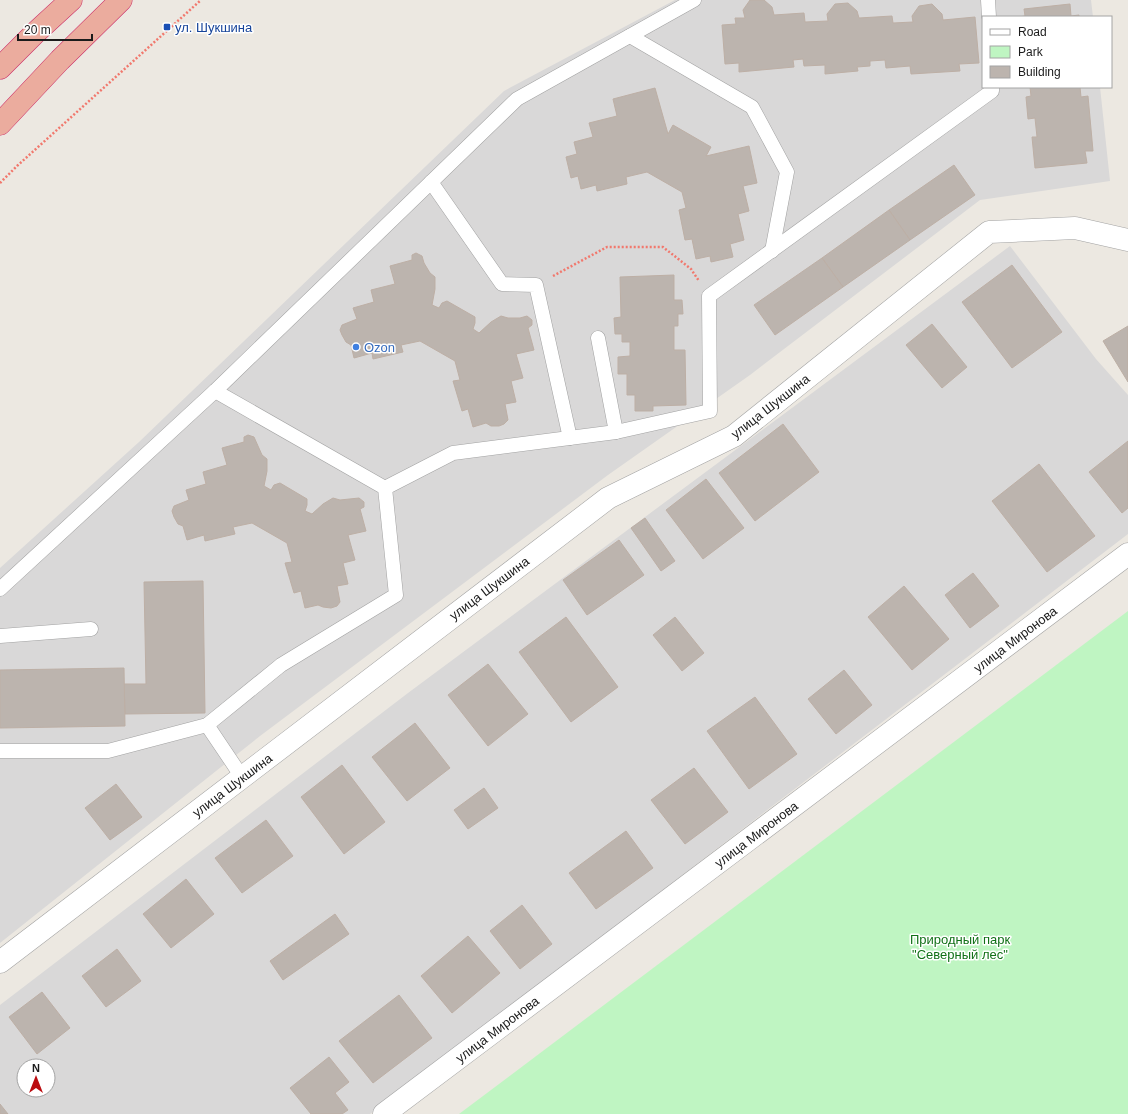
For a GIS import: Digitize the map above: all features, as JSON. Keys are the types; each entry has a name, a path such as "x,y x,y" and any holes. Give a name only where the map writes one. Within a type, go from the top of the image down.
{"highway":[{"path":"0,68 71,0"},
{"path":"0,124 60,60 121,0"}],"street":[{"name":"улица Шукшина","path":"0,962 608,498 734,436 989,232 1074,228 1128,240"},
{"name":"улица Миронова","path":"384,1114 1128,554"}],"lane":[{"path":"0,589 215,391 516,99 694,0"},
{"path":"988,0 989,16"},
{"path":"630,36 752,107 787,172 772,251"},
{"path":"385,488 453,453 616,432 710,411 710,296 992,91 992,88"},
{"path":"431,182 502,284 536,285 570,438"},
{"path":"598,338 616,432"},
{"path":"215,391 385,488"},
{"path":"0,751 108,751 207,725 281,666 396,595 385,488"},
{"path":"0,636 91,629"},
{"path":"207,725 242,777"}],"path":[{"path":"0,184 17,166 201,0"},
{"path":"536,285 607,247 663,247 691,269 710,296"}],"shaded area":[{"path":"675,0 1091,0 1093,16 982,16 982,88 1100,88 1110,181 980,200 750,375 608,475 260,736 0,943 0,568 139,442 504,91"},
{"path":"1010,246 1096,359 1128,395 1128,534 370,1114 0,1114 0,1005 408,693"}],"green space":[{"name":"Природный парк \"Северный лес\"","path":"1128,611 1128,1114 459,1114"}],"building":[{"path":"750,0 764,0 772,7 774,15 804,13 805,22 828,21 827,14 835,4 848,3 857,11 859,18 892,16 893,23 913,22 912,16 919,6 932,4 942,14 943,20 975,17 979,63 959,64 960,71 911,74 910,66 886,68 885,60 870,61 870,66 857,67 858,71 825,74 825,65 804,66 803,59 793,60 794,67 739,72 739,63 725,64 722,25 736,24 735,18 745,18 743,10"},
{"path":"1070,4 1071,16 1025,16 1024,9"},
{"path":"655,88 668,134 673,125 711,147 706,156 749,146 757,183 743,186 749,211 738,214 744,240 730,244 733,257 711,262 710,256 696,259 692,239 685,240 679,210 686,208 682,192 647,172 626,177 627,184 597,191 596,185 581,189 578,176 571,178 566,157 577,154 574,142 593,137 589,123 617,116 613,99"},
{"path":"1030,88 1080,88 1081,97 1088,96 1093,151 1085,151 1087,163 1035,168 1032,137 1037,137 1035,118 1028,119 1026,97 1031,96"},
{"path":"954,165 975,195 910,240 889,210"},
{"path":"889,210 910,240 843,287 822,258"},
{"path":"416,253 422,256 430,273 435,277 435,289 432,305 439,308 442,303 447,301 475,317 473,329 479,333 491,322 501,316 508,318 520,318 527,316 532,320 532,325 528,328 534,350 516,354 523,378 511,381 516,402 505,404 508,420 504,424 499,426 491,426 486,423 473,427 468,409 462,411 453,381 460,380 455,361 420,341 401,345 403,352 373,359 372,353 354,358 351,345 346,342 342,335 340,330 342,325 357,319 353,308 374,302 371,290 395,284 390,266 412,260 412,255"},
{"path":"822,258 843,287 775,335 754,305"},
{"path":"1012,265 1062,332 1012,368 962,302"},
{"path":"674,275 674,300 682,300 683,314 678,314 678,326 674,326 674,350 685,350 686,405 653,406 653,411 635,411 635,395 627,395 627,374 618,374 618,357 630,356 630,342 622,342 622,334 615,334 614,318 621,317 620,277"},
{"path":"932,324 967,367 942,388 906,345"},
{"path":"1128,326 1128,382 1103,341"},
{"path":"783,424 819,472 755,521 719,473"},
{"path":"248,435 254,437 262,455 267,459 267,471 264,486 271,490 274,485 280,483 307,499 305,511 312,514 323,504 333,498 340,500 359,498 364,502 364,507 360,509 366,531 348,535 355,560 343,563 348,584 337,586 340,602 337,606 331,608 318,605 305,608 301,591 294,593 285,563 292,562 287,543 252,523 233,527 235,534 205,541 204,535 187,540 183,526 178,524 174,517 172,511 174,506 189,500 186,490 206,484 203,472 227,465 222,448 244,442 244,437"},
{"path":"1128,441 1128,508 1122,513 1089,472"},
{"path":"1039,464 1095,536 1047,572 992,501"},
{"path":"706,479 744,528 703,559 666,510"},
{"path":"645,518 675,561 661,571 631,528"},
{"path":"619,540 644,575 587,615 563,580"},
{"path":"973,573 999,606 970,628 945,595"},
{"path":"203,581 205,713 125,714 124,684 146,684 144,582"},
{"path":"904,586 949,639 912,670 868,617"},
{"path":"566,617 618,687 571,722 519,652"},
{"path":"675,617 704,653 682,671 653,635"},
{"path":"488,664 528,714 488,746 448,695"},
{"path":"124,668 125,726 0,728 0,670"},
{"path":"844,670 872,705 836,734 808,699"},
{"path":"755,697 797,754 749,789 707,731"},
{"path":"415,723 450,768 407,801 372,757"},
{"path":"342,765 385,822 344,854 301,797"},
{"path":"694,768 728,812 685,844 651,800"},
{"path":"116,784 142,817 110,840 85,808"},
{"path":"484,788 498,808 468,829 454,810"},
{"path":"266,820 293,856 242,893 215,858"},
{"path":"626,831 653,868 596,909 569,873"},
{"path":"186,879 214,914 171,948 143,914"},
{"path":"522,905 552,944 520,969 490,931"},
{"path":"335,914 349,934 283,980 270,961"},
{"path":"468,936 500,973 452,1013 421,976"},
{"path":"117,949 141,981 106,1007 82,976"},
{"path":"42,992 70,1028 37,1054 9,1017"},
{"path":"399,995 432,1038 373,1083 339,1041"},
{"path":"329,1057 349,1082 335,1093 348,1110 342,1114 311,1114 290,1088"},
{"path":"0,1104 8,1114 0,1114"}],"place":[{"name":"ул. Шукшина","path":"167,27"},
{"name":"Ozon","path":"356,347"}]}
